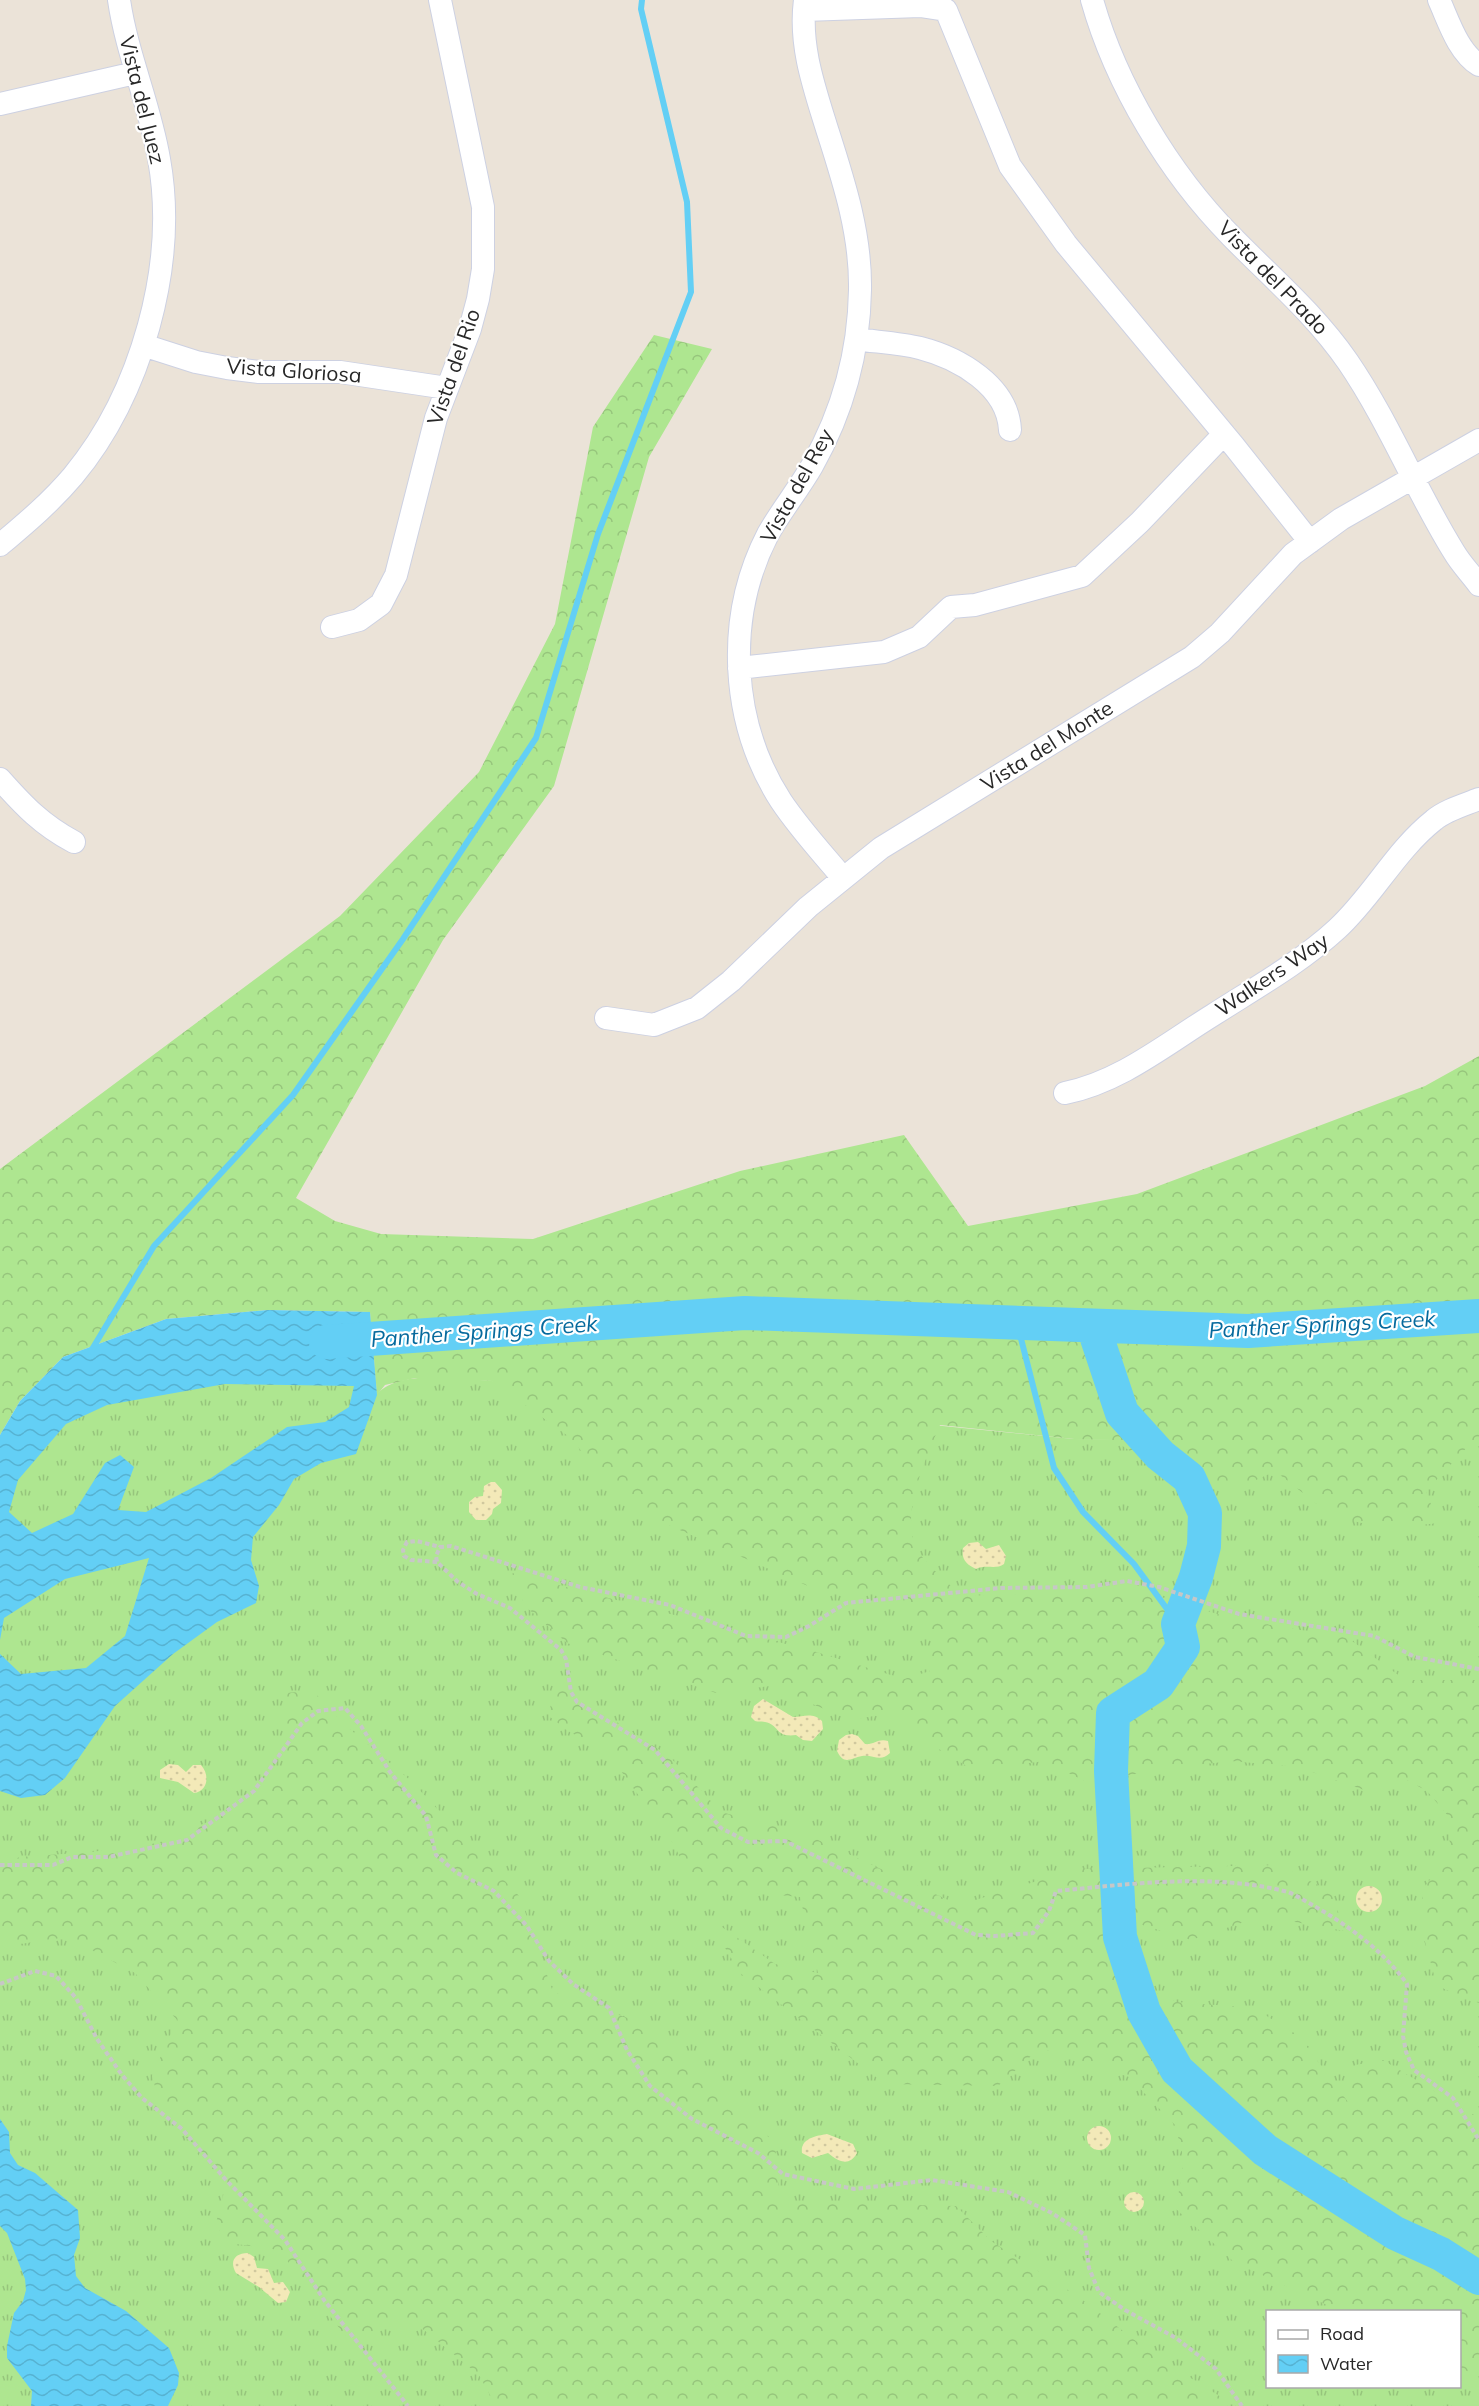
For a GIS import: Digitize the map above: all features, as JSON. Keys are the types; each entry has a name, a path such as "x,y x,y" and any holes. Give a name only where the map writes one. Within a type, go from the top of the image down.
{"street":[{"name":"Vista del Juez","path":"0,545 46,505 74,474 98,441 119,405 142,345 158,289 164,201 160,160 151,119 135,73 119,0"},
{"name":"Vista del Rio","path":"332,627 359,620 381,604 396,575 436,418 470,329 478,299 485,238 483,207 440,0"},
{"name":"Vista del Prado","path":"1092,0 1100,28 1125,84 1143,118 1186,184 1229,235 1317,321 1365,388 1454,554 1479,585"},
{"path":"1439,0 1461,47 1470,60 1479,65"},
{"path":"804,5 920,6 946,10 1010,166 1066,244 1224,434 1310,542"},
{"name":"Vista del Rey","path":"804,5 803,38 812,81 853,217 859,254 860,290 856,339 842,400 828,434 811,467 769,533 757,558 742,612 739,668 747,723 766,775 796,822 843,878"},
{"path":"0,104 135,73"},
{"path":"856,339 918,348 951,360 982,378 1001,399 1010,416 1010,430"},
{"name":"Vista Gloriosa","path":"142,345 196,362 227,368 259,372 340,372 447,388"},
{"path":"739,668 884,652 919,637 951,607 975,605 1082,576 1140,522 1224,434"},
{"name":"Vista del Monte","path":"606,1018 654,1025 697,1008 731,981 808,907 881,848 1192,657 1220,633 1293,554 1341,519 1479,440"},
{"path":"0,779 29,813 52,830 74,842"},
{"name":"Walkers Way","path":"1065,1093 1085,1089 1119,1075 1300,960 1338,928 1376,884 1398,854 1435,819 1479,799"}],"path":[{"path":"1479,1669 1414,1657 1374,1636 1239,1614 1159,1587 1127,1581 1088,1587 1012,1587 933,1593 846,1603 786,1637 747,1636 670,1605 580,1587 451,1546 417,1541 407,1542 403,1550 404,1557 411,1560 437,1562 466,1588 510,1608 553,1642 566,1659 572,1692 577,1702 655,1750 721,1828 748,1842 785,1841 976,1935 1033,1933 1049,1911 1056,1891 1137,1884 1230,1883 1287,1891 1346,1924 1396,1969 1407,1984 1403,2036 1406,2052 1414,2070 1453,2098 1479,2140"},
{"path":"437,1562 436,1556 440,1546"},
{"path":"0,1865 53,1865 72,1857 108,1857 187,1840 254,1791 302,1723 318,1711 345,1708 361,1726 390,1772 426,1816 436,1855 457,1873 494,1891 527,1926 549,1961 573,1984 609,2008 627,2050 650,2086 658,2093 692,2119 758,2153 783,2174 854,2190 932,2180 1008,2192 1052,2213 1085,2235 1089,2268 1099,2292 1125,2310 1176,2338 1216,2369 1242,2406"},
{"path":"0,1984 35,1971 56,1976 76,1998 98,2039 122,2075 142,2098 182,2129 226,2180 285,2240 324,2300 408,2406"}],"green space":[{"path":"654,335 712,349 649,457 554,786 443,940 296,1198 335,1221 381,1234 533,1239 740,1171 904,1135 968,1226 1137,1194 1425,1086 1479,1056 1479,1442 1472,1442 1426,1491 1438,1523 1387,1529 1332,1516 1275,1471 1239,1488 1185,1486 1113,1440 1074,1439 940,1425 921,1471 912,1507 911,1524 913,1539 919,1553 961,1596 1138,1590 1234,1619 1348,1638 1405,1680 1479,1680 1479,2003 1437,1986 1424,1938 1422,1890 1450,1854 1449,1817 1427,1791 1405,1779 1367,1791 1298,1767 1231,1761 1156,1770 1088,1783 1045,1761 973,1770 916,1735 892,1713 850,1720 770,1686 716,1693 567,1643 525,1606 512,1573 813,1651 904,1679 930,1671 932,1635 895,1589 824,1593 634,1510 568,1436 492,1381 415,1378 385,1385 377,1395 370,1312 268,1310 166,1319 63,1357 20,1401 0,1435 0,1169 340,916 479,772 555,624 593,427"},
{"path":"370,1312 377,1394 387,1386 400,1381 431,1377 492,1381 1074,1439 1479,1442 1479,2406 0,2406 0,1435 344,1313"},
{"path":"567,1686 583,1700 669,1756 721,1812 805,1834 959,1905 1076,1869 1279,1865 1331,1892 1345,1931 1262,1916 1191,1940 1107,1914 1118,1976 1176,2002 1254,2008 1299,2036 1348,2102 1355,2065 1383,2060 1479,2118 1479,2376 1461,2368 1461,2310 1338,2310 1234,2262 1176,2209 1184,2160 1175,2125 1129,2077 1040,2048 998,2086 885,2084 740,1973 706,1916 775,1964 818,1973 800,1897 692,1887 675,1846 603,1746 571,1733 550,1717 551,1692"},
{"path":"313,1691 345,1725 411,1781 520,1897 553,1992 645,2024 775,2143 780,2202 956,2206 991,2241 1079,2297 1154,2355 1221,2397 1228,2406 496,2406 479,2375 413,2321 347,2338 279,2250 236,2244 215,2227 224,2192 158,2097 152,2076 177,2020 135,1973 67,1937 0,1947 0,1864 20,1857 91,1852 158,1843 250,1804 289,1768 285,1737 285,1693"}],"sand":[{"path":"495,1482 502,1490 501,1503 493,1509 492,1514 486,1520 476,1520 469,1512 469,1502 475,1497 483,1496 484,1486"},
{"path":"978,1542 986,1549 999,1545 1006,1556 1004,1564 998,1567 976,1569 967,1564 963,1556 963,1548 969,1543"},
{"path":"763,1699 793,1717 818,1718 822,1721 823,1729 812,1741 803,1740 796,1735 784,1735 770,1724 755,1721 751,1717 754,1706"},
{"path":"852,1734 858,1736 865,1744 881,1740 888,1741 890,1753 880,1758 862,1756 845,1760 837,1751 839,1740"},
{"path":"169,1764 178,1765 186,1772 193,1765 201,1765 206,1773 205,1786 199,1792 194,1793 178,1782 160,1778 160,1770"},
{"path":"1369,1886 1378,1890 1382,1899 1378,1908 1369,1912 1360,1908 1356,1899 1360,1890"},
{"path":"1099,2126 1108,2129 1111,2138 1108,2147 1099,2150 1090,2147 1087,2138 1090,2129"},
{"path":"827,2134 853,2144 857,2153 851,2160 844,2162 828,2153 812,2158 802,2153 806,2141"},
{"path":"1130,2192 1138,2192 1144,2198 1144,2206 1138,2212 1130,2212 1124,2206 1124,2198"},
{"path":"248,2253 254,2257 257,2268 268,2269 274,2283 283,2282 290,2292 286,2302 278,2303 259,2287 236,2273 233,2265 234,2258"}],"water":[{"path":"268,1310 370,1312 377,1395 356,1454 321,1463 294,1479 279,1505 253,1537 251,1560 259,1586 256,1603 217,1622 173,1654 115,1706 65,1778 45,1795 21,1798 0,1791 0,1654 21,1674 86,1668 125,1636 149,1558 65,1579 4,1618 0,1640 0,1435 20,1401 63,1357 166,1319","holes":["225,1384 354,1386 349,1407 325,1422 287,1427 211,1478 146,1512 118,1510 134,1467 120,1455 105,1463 73,1514 32,1533 9,1512 18,1480 66,1424 107,1405"]},
{"path":"0,2119 9,2132 10,2153 18,2165 35,2173 78,2210 80,2238 74,2255 76,2276 85,2288 126,2311 169,2348 179,2373 178,2385 168,2406 31,2406 32,2391 7,2358 7,2346 14,2313 23,2301 26,2290 25,2279 7,2233 0,2226"}],"waterway":[{"path":"91,1351 154,1246 293,1095 403,939 536,738 598,534 691,292 687,202 641,9 642,0"},
{"name":"Panther Springs Creek","path":"326,1342 745,1313 1248,1331 1479,1316"},
{"name":"Panther Springs Creek","path":"1017,1323 1054,1468 1083,1512 1134,1564 1178,1624"},
{"name":"Panther Springs Creek","path":"1093,1326 1122,1413 1160,1455 1189,1478 1205,1513 1204,1546 1196,1577 1178,1624 1183,1647 1158,1684 1113,1713 1111,1771 1120,1937 1144,2012 1177,2070 1265,2150 1395,2233 1441,2254 1479,2278"}]}
